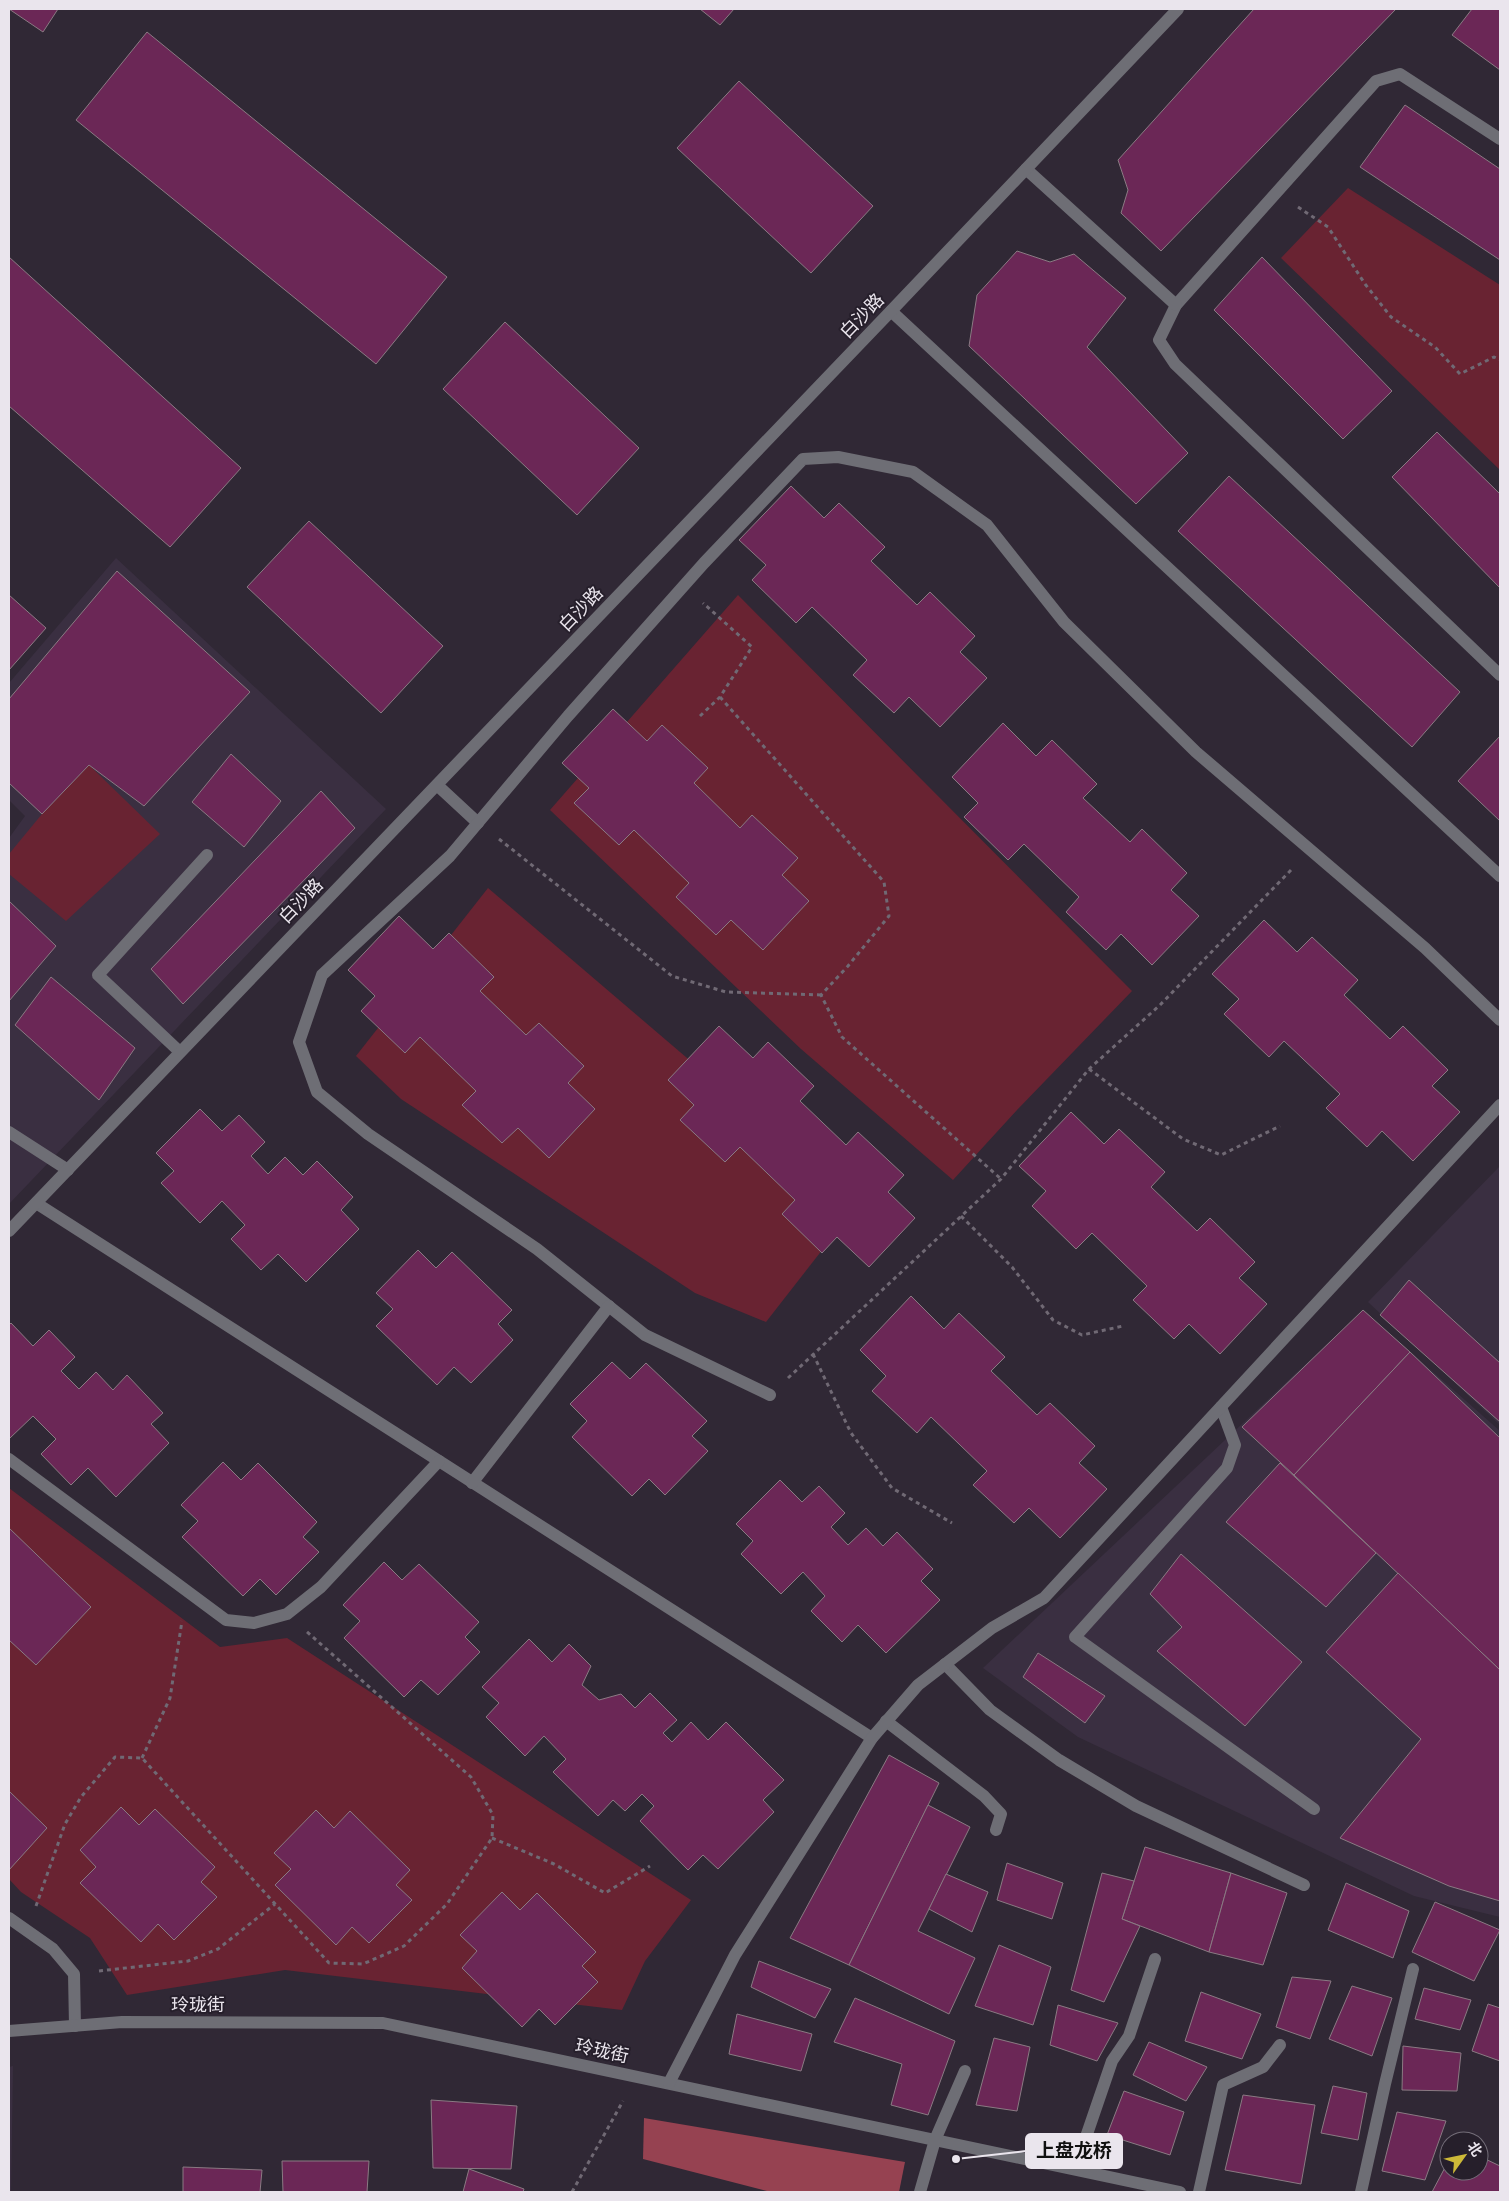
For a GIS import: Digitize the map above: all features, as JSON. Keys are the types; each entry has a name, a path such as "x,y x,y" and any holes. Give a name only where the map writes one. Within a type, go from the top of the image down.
{"street":[{"name":"白沙路","path":"9,1231 1178,9"},
{"path":"1500,139 1400,74 1376,81 1176,305 1159,340 1174,364 1500,675"},
{"path":"1026,169 1176,305"},
{"path":"891,311 1500,876"},
{"path":"770,1395 645,1335 538,1249 368,1134 317,1092 299,1042 322,976 450,856 568,716 684,585 803,459 838,457 913,472 987,526 1064,622 1196,752 1425,948 1500,1020"},
{"path":"437,785 478,823"},
{"path":"180,1052 98,975 207,855"},
{"path":"669,2083 735,1955 872,1738 886,1721 918,1685 992,1628 1044,1598 1500,1105"},
{"path":"9,1132 68,1170"},
{"path":"36,1203 872,1738"},
{"path":"472,1483 609,1306"},
{"path":"1221,1407 1235,1445 1227,1468 1076,1637 1314,1809"},
{"path":"9,1460 226,1620 254,1623 287,1614 321,1587 439,1461"},
{"path":"945,1664 990,1710 1059,1760 1136,1806 1304,1885"},
{"path":"886,1721 984,1796 1001,1814 996,1830"},
{"path":"9,1918 52,1949 74,1974 75,2026"},
{"path":"1075,2169 1112,2061 1130,2036 1155,1959"},
{"path":"1361,2192 1413,1969"},
{"name":"玲珑街","path":"9,2031 122,2022 382,2023 1180,2192"},
{"path":"1199,2192 1224,2085 1263,2067 1280,2045"},
{"path":"920,2192 935,2140 965,2070"}],"path":[{"path":"1276,193 1328,228 1364,284 1391,317 1435,347 1460,374 1494,357 1500,360"},
{"path":"684,585 752,647 720,697 700,716"},
{"path":"478,823 672,976 726,992 821,995 848,966 889,916 884,882 720,697"},
{"path":"770,1395 1001,1179 1089,1069 1160,1005 1311,850"},
{"path":"821,995 842,1037 1001,1179"},
{"path":"1089,1069 1184,1138 1221,1155 1280,1126"},
{"path":"961,1216 1012,1267 1052,1320 1082,1335 1123,1326"},
{"path":"813,1354 850,1433 892,1488 952,1523"},
{"path":"142,1758 170,1698 177,1665 186,1591"},
{"path":"27,1931 65,1824 81,1797 115,1757 142,1758 329,1963 364,1964 404,1946 447,1904 492,1838 493,1815 471,1777 287,1614"},
{"path":"492,1838 554,1864 606,1893 650,1866"},
{"path":"74,1974 188,1961 218,1949 275,1904"},
{"path":"572,2192 637,2077"}],"shaded area":[{"path":"1348,188 1500,285 1500,470 1281,258"},
{"path":"116,558 386,809 9,1204 9,838 25,816 9,800 9,683"},
{"path":"738,595 1132,991 1017,1110 953,1180 801,1049 550,810"},
{"path":"89,765 160,834 66,921 9,874 9,854 42,814"},
{"path":"488,888 858,1204 766,1322 695,1293 401,1099 356,1056"},
{"path":"1500,1166 1500,1425 1368,1302"},
{"path":"1363,1310 1500,1431 1500,1917 1414,1896 1078,1737 983,1668"},
{"path":"9,1488 220,1647 287,1638 691,1900 645,1961 622,2010 285,1970 127,1995 90,1938 21,1892 9,1879"},
{"path":"13,2066 11,2192 9,2192 9,2067"},
{"path":"644,2118 905,2162 899,2192 771,2192 643,2159"}],"building":[{"path":"9,9 58,9 43,32"},
{"path":"700,9 734,9 720,25"},
{"path":"1254,9 1396,9 1161,251 1121,213 1128,190 1118,160"},
{"path":"1472,9 1500,9 1500,70 1452,35"},
{"path":"147,32 447,277 376,364 76,120"},
{"path":"739,81 873,206 811,273 677,148"},
{"path":"1405,105 1500,169 1500,260 1360,167"},
{"path":"1017,251 1050,262 1074,254 1126,298 1087,347 1188,453 1136,504 969,346 977,295"},
{"path":"9,257 241,468 170,547 9,406"},
{"path":"1262,257 1392,391 1343,439 1214,310"},
{"path":"505,322 639,448 577,515 443,389"},
{"path":"1437,432 1500,494 1500,588 1392,477"},
{"path":"1229,476 1460,692 1412,747 1178,531"},
{"path":"791,486 824,518 839,503 885,547 871,561 917,605 930,592 975,636 960,652 987,678 940,727 909,697 894,713 853,675 867,660 812,607 796,623 752,580 766,565 739,540"},
{"path":"309,521 443,646 381,713 247,587"},
{"path":"117,571 250,692 144,806 89,765 42,814 9,783 9,699"},
{"path":"9,595 46,628 9,670"},
{"path":"613,709 647,741 662,725 708,768 694,783 740,828 752,815 798,858 782,875 809,901 763,950 731,920 716,935 676,897 689,883 634,830 619,845 574,803 589,788 562,763"},
{"path":"1003,723 1036,756 1052,740 1097,784 1083,798 1130,842 1142,829 1187,873 1171,890 1199,916 1152,965 1121,934 1106,950 1066,912 1079,897 1024,844 1008,860 964,817 978,803 952,777"},
{"path":"1500,736 1500,821 1458,781"},
{"path":"231,754 281,801 244,847 192,802"},
{"path":"321,791 355,828 183,1004 151,969"},
{"path":"9,901 56,946 9,1001"},
{"path":"399,916 433,949 449,933 494,977 480,991 526,1035 539,1023 584,1066 568,1083 595,1109 549,1158 518,1128 502,1143 462,1105 476,1091 420,1037 405,1053 361,1011 375,996 348,970"},
{"path":"1264,920 1297,952 1312,937 1358,980 1344,995 1390,1039 1403,1026 1448,1070 1432,1086 1460,1112 1413,1161 1382,1131 1367,1147 1326,1108 1340,1094 1284,1041 1269,1057 1224,1014 1239,999 1212,974"},
{"path":"51,977 135,1048 99,1100 15,1025"},
{"path":"719,1026 753,1058 768,1042 814,1086 800,1101 846,1145 858,1132 904,1175 888,1192 915,1218 869,1267 837,1237 822,1253 782,1214 795,1200 740,1147 725,1162 680,1120 694,1105 668,1080"},
{"path":"200,1109 222,1131 239,1115 265,1142 251,1156 268,1174 285,1157 303,1175 317,1161 353,1197 341,1210 359,1229 306,1282 278,1254 261,1270 231,1239 245,1225 222,1201 200,1223 161,1183 174,1171 156,1153"},
{"path":"1071,1112 1104,1144 1119,1129 1165,1172 1151,1187 1197,1231 1210,1218 1255,1262 1239,1278 1267,1304 1220,1354 1189,1324 1174,1339 1133,1300 1147,1286 1092,1233 1076,1249 1032,1206 1046,1191 1019,1166"},
{"path":"418,1250 436,1268 452,1252 512,1310 498,1324 513,1340 471,1383 454,1367 437,1385 376,1326 393,1309 376,1293"},
{"path":"1409,1280 1500,1363 1500,1422 1380,1315"},
{"path":"911,1296 944,1329 959,1313 1005,1357 991,1371 1037,1415 1050,1403 1095,1446 1079,1463 1107,1489 1060,1538 1029,1508 1014,1523 973,1485 987,1471 931,1417 917,1433 872,1391 886,1376 860,1350"},
{"path":"1363,1310 1410,1352 1294,1475 1242,1427"},
{"path":"11,1323 33,1346 49,1330 75,1357 61,1371 79,1389 96,1372 113,1390 127,1375 163,1413 151,1424 169,1443 116,1497 88,1468 71,1485 41,1454 56,1439 33,1416 10,1438 9,1325"},
{"path":"1410,1352 1500,1438 1500,1670 1294,1475"},
{"path":"612,1362 630,1379 646,1363 707,1421 692,1436 708,1451 665,1495 649,1479 632,1496 572,1437 587,1421 570,1404"},
{"path":"223,1462 241,1480 258,1463 317,1522 303,1537 319,1552 276,1595 260,1579 243,1596 182,1537 198,1521 181,1505"},
{"path":"1280,1463 1376,1553 1326,1607 1226,1522"},
{"path":"780,1480 802,1502 819,1486 845,1513 831,1527 848,1545 866,1528 883,1546 897,1532 933,1569 921,1581 940,1600 886,1653 858,1625 842,1642 811,1611 825,1596 803,1572 781,1594 741,1554 753,1541 736,1524"},
{"path":"9,1528 91,1607 36,1665 9,1640"},
{"path":"1181,1554 1302,1662 1245,1726 1157,1651 1182,1627 1150,1594"},
{"path":"384,1562 402,1580 419,1564 479,1622 465,1637 480,1652 438,1695 421,1680 404,1697 344,1638 360,1621 343,1605"},
{"path":"1398,1573 1500,1670 1500,1901 1449,1886 1340,1838 1421,1739 1326,1652"},
{"path":"529,1639 552,1662 569,1644 591,1666 582,1685 599,1700 621,1694 635,1708 650,1693 677,1720 663,1733 672,1742 691,1722 708,1740 726,1722 784,1780 763,1800 774,1812 718,1869 703,1855 688,1870 640,1821 654,1806 642,1794 625,1811 613,1800 598,1816 553,1772 566,1759 544,1736 525,1756 486,1717 499,1703 482,1687"},
{"path":"1038,1653 1105,1696 1085,1723 1023,1677"},
{"path":"889,1755 939,1783 849,1965 790,1938"},
{"path":"9,1791 47,1828 9,1870"},
{"path":"928,1805 970,1827 918,1931 975,1958 949,2014 849,1965"},
{"path":"121,1807 139,1825 155,1809 215,1867 201,1882 217,1897 174,1940 158,1924 141,1942 80,1883 96,1867 80,1850"},
{"path":"316,1810 334,1828 350,1811 410,1870 396,1885 412,1900 369,1943 352,1927 336,1945 275,1885 291,1869 274,1853"},
{"path":"1145,1847 1231,1873 1209,1952 1122,1919"},
{"path":"1007,1863 1063,1883 1052,1919 997,1900"},
{"path":"1102,1873 1134,1881 1122,1919 1140,1926 1104,2002 1071,1990"},
{"path":"1231,1873 1287,1893 1263,1965 1209,1952"},
{"path":"946,1874 988,1892 972,1932 929,1909"},
{"path":"1346,1883 1409,1911 1393,1958 1328,1930"},
{"path":"502,1892 520,1910 537,1893 596,1952 582,1966 598,1982 555,2025 539,2009 522,2027 462,1968 477,1951 460,1935"},
{"path":"1435,1902 1500,1930 1474,1981 1412,1952"},
{"path":"999,1945 1051,1967 1033,2025 975,2006"},
{"path":"759,1961 831,1989 815,2018 751,1987"},
{"path":"1292,1977 1331,1981 1310,2039 1276,2027"},
{"path":"1352,1986 1392,1998 1372,2056 1329,2039"},
{"path":"1424,1988 1471,2000 1460,2030 1415,2019"},
{"path":"1201,1992 1261,2014 1242,2059 1185,2041"},
{"path":"855,1998 955,2041 928,2115 891,2105 902,2064 834,2042"},
{"path":"1488,2004 1500,2008 1500,2061 1472,2051"},
{"path":"1058,2005 1118,2023 1097,2061 1050,2045"},
{"path":"737,2014 812,2034 801,2071 729,2054"},
{"path":"994,2038 1030,2047 1017,2111 976,2105"},
{"path":"1149,2042 1207,2067 1186,2101 1133,2075"},
{"path":"1403,2046 1461,2053 1457,2091 1402,2090"},
{"path":"1333,2086 1367,2093 1358,2140 1321,2133"},
{"path":"1124,2091 1184,2112 1170,2155 1107,2135"},
{"path":"1243,2095 1315,2105 1301,2184 1225,2170"},
{"path":"431,2100 517,2106 511,2169 433,2168"},
{"path":"1397,2112 1446,2121 1442,2131 1439,2131 1439,2141 1425,2180 1382,2171"},
{"path":"282,2161 369,2161 367,2192 283,2192"},
{"path":"1489,2161 1500,2166 1500,2192 1432,2192 1439,2179 1439,2181 1489,2181"},
{"path":"183,2167 262,2170 260,2192 183,2192"},
{"path":"469,2169 524,2189 523,2192 463,2192"}],"place":[{"name":"上盘龙桥","path":"956,2159"}]}
